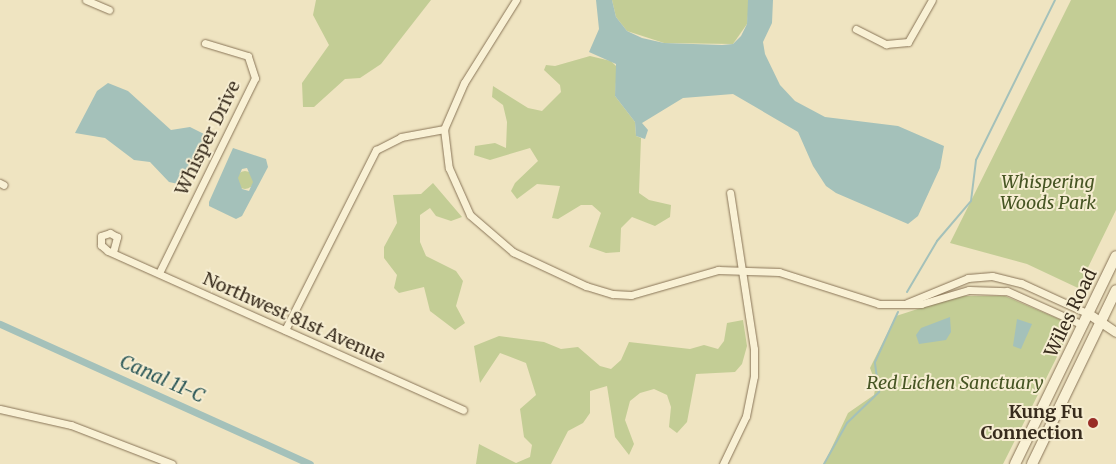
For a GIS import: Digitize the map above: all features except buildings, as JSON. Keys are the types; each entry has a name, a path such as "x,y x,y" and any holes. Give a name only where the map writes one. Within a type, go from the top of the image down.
{"main road":[{"name":"Wiles Road","path":"1015,464 1116,256"},
{"name":"Wiles Road","path":"1032,464 1116,290"}],"street":[{"path":"86,0 109,10"},
{"path":"516,0 457,95 444,129 449,168 470,214 513,252 586,286 612,294 631,295 718,270 742,270 799,277 879,304 921,304 969,290 1008,291 1083,325 1099,324"},
{"path":"856,29 886,44 908,42 932,0"},
{"name":"Whisper Drive","path":"159,273 255,78 248,56 205,43"},
{"path":"285,330 376,150 401,136 444,129"},
{"path":"723,464 746,416 754,376 754,349 730,194"},
{"name":"Northwest 81st Avenue","path":"114,252 463,410"},
{"path":"904,304 951,283 992,276 1021,283 1089,314 1099,324 1116,332"},
{"path":"0,409 108,437 172,464"}],"green space":[{"path":"316,0 431,0 381,64 360,78 345,79 314,107 303,107 302,83 329,45 313,15"},
{"path":"612,0 748,0 747,24 733,44 664,43 627,31 616,17"},
{"name":"Whispering Woods Park","path":"1071,0 1116,0 1116,210 1078,288 1027,264 950,243"},
{"path":"590,56 611,61 617,67 615,96 635,122 636,136 641,138 639,193 649,200 671,205 670,217 655,226 632,217 621,228 620,252 606,253 589,247 601,213 592,205 581,205 558,219 552,218 560,186 537,184 517,199 511,191 515,183 538,161 530,148 490,160 474,155 475,146 495,143 506,148 507,122 503,105 492,97 493,86 528,108 542,111 561,92 560,85 544,70 546,65 555,66"},
{"path":"245,171 251,174 254,180 251,186 245,189 239,186 236,180 239,174"},
{"path":"433,183 462,217 451,221 436,216 430,208 420,215 420,242 426,256 456,271 463,281 456,306 465,323 455,330 430,311 424,287 399,293 394,288 397,275 384,258 384,247 397,223 393,195 421,194"},
{"name":"Red Lichen Sanctuary","path":"958,296 1005,296 1073,325 1003,464 824,464 848,413 874,395 876,384 870,368 896,316"},
{"path":"743,320 747,346 742,364 735,372 696,374 687,422 677,433 669,427 671,407 667,395 654,389 640,393 630,401 625,420 634,444 629,455 615,437 607,386 590,391 590,413 583,423 568,431 551,464 476,464 479,444 516,463 530,457 532,445 524,437 520,409 536,395 526,363 500,353 480,383 474,346 499,336 544,342 561,349 578,347 600,366 611,369 621,360 629,342 690,349 704,345 718,349 724,341 727,323"}],"water":[{"path":"596,0 612,0 616,17 627,31 642,38 664,43 722,45 733,44 741,36 747,24 748,0 773,0 772,23 763,42 765,54 780,85 795,101 825,117 898,126 944,146 940,168 918,216 908,224 836,193 826,186 813,166 798,132 733,94 683,98 642,123 648,130 645,139 636,136 635,122 615,96 616,64 589,52 599,29"},
{"path":"108,83 128,91 171,130 190,127 206,135 198,160 183,185 169,182 150,162 134,160 105,138 75,133 97,91"},
{"path":"233,148 266,159 268,167 242,216 236,219 209,206 209,202","holes":["247,168 253,182 249,191 242,189 238,178 242,169"]},
{"path":"950,317 951,332 946,340 919,344 916,335 921,328"},
{"path":"1017,319 1032,324 1021,349 1013,346"}],"waterway":[{"path":"907,292 937,241 971,201 976,160 1055,0"},
{"path":"824,464 847,423 879,392 875,362 898,312"},
{"name":"Canal 11-C","path":"0,324 310,464"}],"place":[{"name":"Kung Fu Connection","path":"1093,423"}]}
